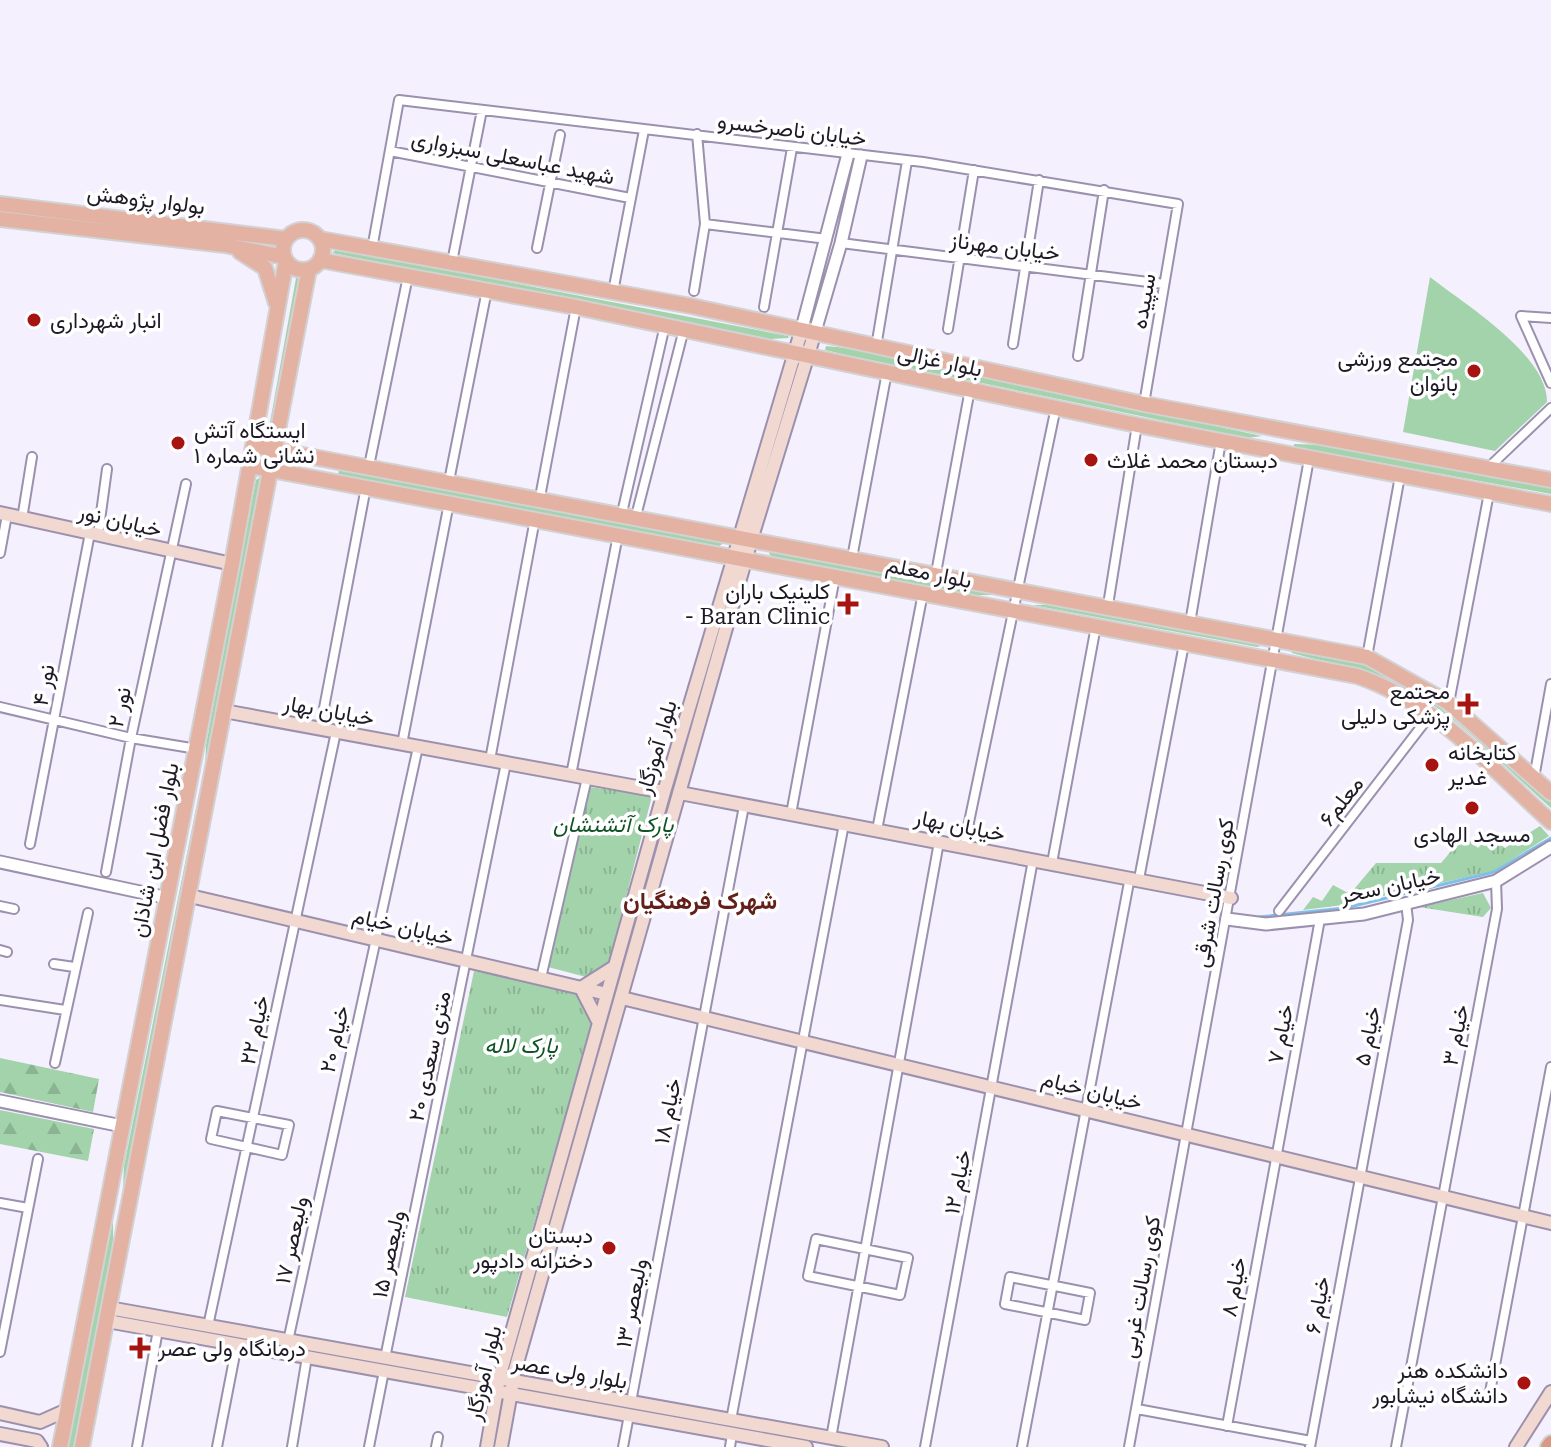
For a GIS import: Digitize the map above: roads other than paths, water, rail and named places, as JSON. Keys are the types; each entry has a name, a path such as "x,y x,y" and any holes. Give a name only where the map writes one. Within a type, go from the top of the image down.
{"main road":[{"name":"بولوار پژوهش","path":"0,204 286,239"},
{"name":"بولوار پژوهش","path":"0,219 225,245 285,259"},
{"path":"307,230 320,239 323,252 315,265 296,269 285,259 286,239 292,233 307,230"},
{"name":"بلوار غزالی","path":"320,239 613,292 1278,431 1551,480"},
{"path":"225,245 265,268 274,288 278,316"},
{"name":"بلوار فضل ابن شاذان","path":"60,1447 255,446 285,259"},
{"name":"بلوار غزالی","path":"315,265 488,289 1137,425 1551,504"},
{"name":"بلوار فضل ابن شاذان","path":"82,1447 270,470 315,265"},
{"name":"بلوار آموزگار","path":"505,1386 566,1193 680,793 745,538 808,333"},
{"path":"1274,452 1278,431"},
{"name":"بلوار معلم","path":"255,446 540,497 1367,657 1449,703 1551,793"},
{"path":"330,481 336,460"},
{"name":"بلوار معلم","path":"251,466 1271,658 1385,685 1431,713 1551,822"},
{"name":"خیابان نور","path":"4,514 232,564"},
{"name":"بلوار آموزگار","path":"495,1442 505,1386 552,1189 664,792 740,557"},
{"name":"خیابان بهار","path":"224,711 664,792"},
{"path":"189,790 209,792"},
{"name":"خیابان بهار","path":"680,793 1231,898"},
{"path":"637,889 652,894"},
{"name":"خیابان خیام","path":"190,896 607,994"},
{"path":"599,1023 581,988 614,967"},
{"name":"خیابان خیام","path":"622,998 1551,1223"},
{"path":"552,1189 566,1193"},
{"path":"106,1208 128,1211"},
{"name":"بلوار ولی عصر","path":"108,1314 307,1357 384,1364"},
{"name":"بلوار ولی عصر","path":"151,1325 208,1326 384,1364 690,1420 731,1434 806,1447"},
{"path":"1516,1447 1551,1392"},
{"path":"0,1413 40,1422 67,1410"},
{"path":"0,1434 37,1441 41,1447"},
{"name":"بلوار ولی عصر","path":"731,1434 831,1438 876,1447"}],"street":[{"name":"خیابان ناصرخسرو","path":"390,151 399,100 907,161 1178,204"},
{"path":"452,262 482,110"},
{"path":"613,292 644,130"},
{"path":"537,248 560,135"},
{"path":"694,291 705,224 697,135"},
{"path":"764,307 792,148"},
{"path":"372,249 390,151"},
{"name":"شهید عباسعلی سبزواری","path":"390,151 630,198"},
{"name":"بلوار آموزگار","path":"808,333 848,154"},
{"name":"بلوار آموزگار","path":"808,333 841,243 861,156"},
{"path":"876,347 907,161"},
{"path":"948,329 974,170"},
{"path":"1013,344 1039,180"},
{"path":"1078,356 1104,190"},
{"name":"سپیده","path":"1144,404 1178,204"},
{"path":"705,224 827,239"},
{"name":"خیابان مهرناز","path":"841,243 1164,284"},
{"path":"369,466 408,276"},
{"path":"449,481 488,289"},
{"path":"540,497 576,307"},
{"path":"1551,318 1521,316 1551,383"},
{"path":"629,515 665,324"},
{"path":"629,515 661,418 684,328"},
{"path":"852,558 887,372"},
{"path":"936,573 970,389"},
{"path":"964,846 1056,407"},
{"path":"1488,468 1551,408"},
{"path":"1108,605 1137,425"},
{"path":"1190,623 1221,441"},
{"path":"22,519 32,457"},
{"name":"کوی رسالت شرقی","path":"1186,1133 1309,459"},
{"name":"نور ۴","path":"30,844 107,469"},
{"path":"1367,657 1400,476"},
{"name":"نور ۲","path":"106,872 131,738 186,484"},
{"path":"320,729 366,487"},
{"path":"1449,703 1489,493"},
{"path":"402,744 449,503"},
{"path":"0,553 4,514"},
{"path":"490,760 535,519"},
{"path":"571,775 618,535"},
{"path":"791,814 835,577"},
{"path":"877,830 923,593"},
{"path":"1052,863 1096,626"},
{"path":"1022,1447 1055,1286 1108,993 1161,761 1184,644"},
{"path":"1534,778 1551,684"},
{"path":"0,707 131,738 197,749"},
{"name":"معلم۶","path":"1279,911 1431,713"},
{"name":"خیام ۲۲","path":"208,1326 336,732"},
{"name":"خیام ۲۰","path":"329,1147 418,747"},
{"name":"۲۰ متری سعدی","path":"427,1158 506,763"},
{"path":"541,978 587,778"},
{"name":"خیام ۱۸","path":"667,1210 744,806"},
{"path":"731,1434 844,824"},
{"path":"831,1438 939,842"},
{"name":"خیابان سحر","path":"1227,919 1266,924 1364,914 1496,881 1551,847"},
{"name":"خیام ۱۲","path":"925,1447 1033,860"},
{"path":"0,862 168,898"},
{"name":"خیام ۳","path":"1396,1447 1497,909 1496,881"},
{"name":"خیام ۵","path":"1359,1175 1408,920 1406,903"},
{"path":"0,906 14,909"},
{"path":"55,1063 88,913"},
{"name":"خیام ۷","path":"1275,1155 1320,919"},
{"path":"54,964 74,967"},
{"path":"0,1000 65,1010"},
{"path":"1490,1392 1551,1067"},
{"path":"0,1101 122,1126"},
{"path":"217,1111 289,1125 282,1155 248,1147 211,1139 217,1111"},
{"name":"کوی رسالت غربی","path":"1129,1447 1186,1133"},
{"name":"ولیعصر ۱۷","path":"288,1341 329,1147"},
{"name":"خیام ۸","path":"1227,1426 1275,1155"},
{"name":"ولیعصر ۱۵","path":"369,1447 427,1158"},
{"path":"0,1352 38,1159"},
{"name":"خیام ۶","path":"1310,1444 1359,1175"},
{"path":"0,1203 28,1208"},
{"name":"ولیعصر ۱۳","path":"623,1447 667,1210"},
{"path":"816,1239 908,1258 900,1295 860,1287 808,1276 816,1239"},
{"path":"1010,1277 1090,1293 1085,1320 1049,1313 1005,1304 1010,1277"},
{"path":"137,1447 151,1325"},
{"path":"217,1447 237,1344"},
{"path":"292,1446 307,1357"},
{"path":"1137,1409 1310,1444"},
{"path":"436,1447 438,1437"}],"waterway":[{"path":"1259,917 1345,908 1494,872 1551,838"}],"place":[{"name":"انبار شهرداری","path":"34,320"},
{"name":"مجتمع ورزشی بانوان","path":"1474,371"},
{"name":"ایستگاه آتش نشانی شماره ۱","path":"178,443"},
{"name":"دبستان محمد غلاث","path":"1091,460"},
{"name":"کلینیک باران - Baran Clinic","path":"848,604"},
{"name":"مجتمع پزشکی دلیلی","path":"1468,704"},
{"name":"کتابخانه غدیر","path":"1432,765"},
{"name":"مسجد الهادی","path":"1472,808"},
{"name":"دبستان دخترانه دادپور","path":"609,1248"},
{"name":"درمانگاه ولی عصر","path":"140,1348"},
{"name":"دانشکده هنر دانشگاه نیشابور","path":"1524,1383"}],"district":[{"name":"شهرک فرهنگیان","path":"700,901"}],"park label":[{"name":"پارک آتشنشان","path":"613,824"},
{"name":"پارک لاله","path":"521,1045"}]}
